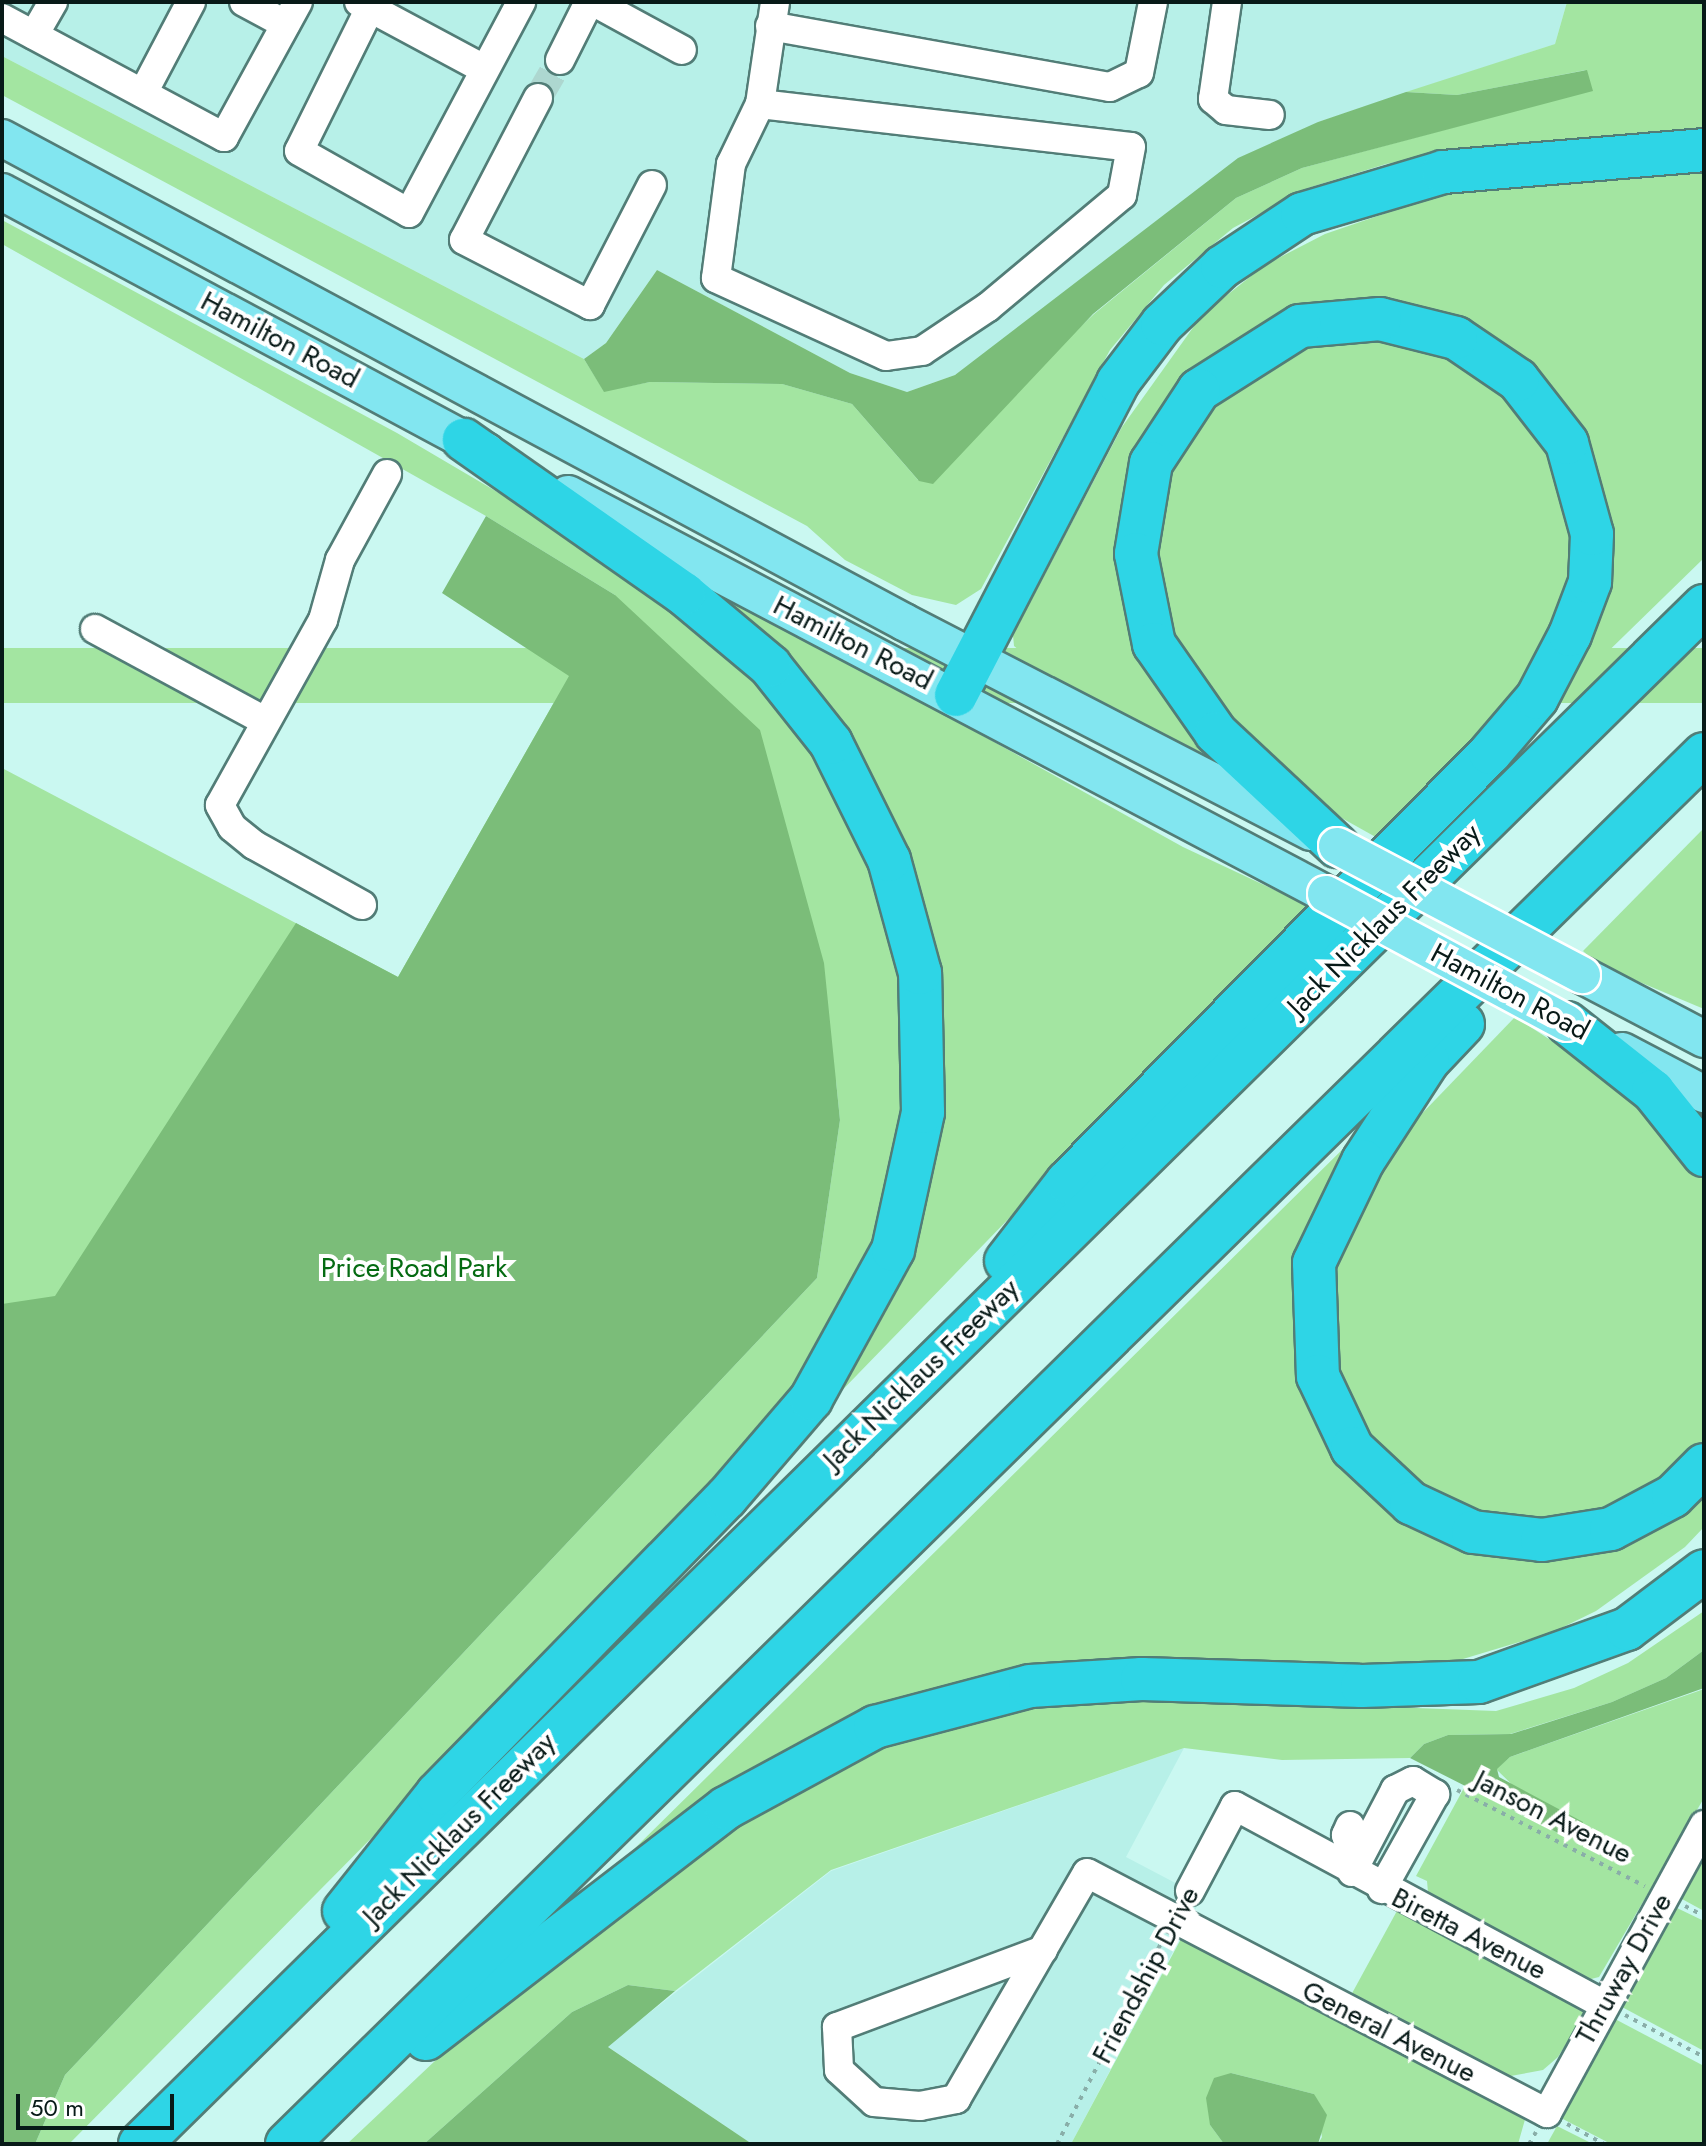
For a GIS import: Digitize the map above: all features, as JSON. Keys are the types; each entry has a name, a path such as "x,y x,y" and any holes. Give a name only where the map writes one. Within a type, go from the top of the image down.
{"highway":[{"path":"956,695 973,656 1118,382 1162,324 1222,267 1302,214 1443,172 1704,150"},
{"path":"918,1376 1067,1182 1490,753 1537,698 1570,635 1590,582 1592,534 1567,443 1518,380 1456,338 1380,319 1300,326 1199,390 1151,463 1136,554 1154,644 1207,720 1337,846"},
{"path":"219,2066 437,1794 727,1497 811,1399 893,1250 923,1112 920,973 889,860 831,743 770,666 684,594 464,440"},
{"name":"Jack Nicklaus Freeway","path":"140,2144 1704,606"},
{"path":"287,2144 1704,754"},
{"path":"1704,766 1428,1061 1363,1161 1314,1263 1318,1376 1352,1448 1411,1503 1473,1532 1542,1540 1611,1529 1673,1496 1704,1465"},
{"path":"1567,1023 1653,1091 1704,1155"},
{"path":"319,2112 393,2065 726,1808 875,1727 1030,1686 1142,1679 1362,1686 1479,1682 1627,1629 1704,1571"}],"main road":[{"name":"Hamilton Road","path":"2,138 973,656 1704,1039"},
{"name":"Hamilton Road","path":"2,192 464,440 956,695 1704,1094"}],"street":[{"path":"34,35 53,2"},
{"path":"143,93 191,2"},
{"path":"2,18 224,137 291,13 244,2"},
{"path":"484,69 368,4 299,151 409,213 521,2"},
{"path":"560,60 591,2 682,50"},
{"path":"760,104 1131,147 1122,195 974,316 922,351 886,356 716,278 731,164 760,104 773,14 1110,87 1139,73 1153,2"},
{"path":"1227,2 1213,99 1226,110 1270,115"},
{"path":"538,98 464,240 590,305 652,185"},
{"path":"362,905 254,845 232,827 220,805 323,620 340,560 387,474"},
{"path":"95,629 265,721"},
{"path":"1354,1868 1346,1835 1354,1820 1413,1781 1435,1794 1392,1895"},
{"path":"1354,1868 1392,1795"},
{"name":"Biretta Avenue","path":"1235,1806 1354,1868 1392,1895 1603,2004"},
{"name":"Friendship Drive","path":"1190,1891 1235,1806"},
{"name":"Thruway Drive","path":"1547,2113 1603,2004 1704,1825"},
{"name":"General Avenue","path":"1043,1950 1087,1873 1547,2113"},
{"path":"1043,1950 956,2099 920,2106 874,2102 839,2070 837,2027 1043,1950"}],"path":[{"name":"Janson Avenue","path":"1450,1787 1704,1916"},
{"name":"Friendship Drive","path":"1057,2144 1174,1920"},
{"path":"1603,2004 1704,2057"},
{"path":"1547,2113 1604,2144"}],"shaded area":[{"path":"2,2 1567,2 1555,44 1318,122 955,375 907,392 850,373 657,270 606,343 584,359 2,56"},
{"path":"1184,1748 1126,1857 1202,1897 1071,2144 752,2144 607,2046 831,1871"}],"green space":[{"path":"1567,2 1704,2 1704,131 1451,152 1386,164 1308,188 1233,228 1164,285 1110,350 981,589 956,605 912,595 845,560 807,526 2,95 2,56 584,359 604,391 650,382 782,384 852,404 918,480 1094,314 1236,198 1302,168 1484,119 1586,70 1457,95 1406,92 1555,44"},
{"path":"1587,70 1593,91 1302,168 1236,198 1093,314 933,484 919,481 852,404 782,384 650,382 604,392 584,359 606,343 657,270 850,373 907,392 955,375 1238,158 1318,122 1406,92 1457,95"},
{"path":"1704,158 1704,558 1548,710 1592,601 1535,383 1329,309 1138,452 1123,503 1117,558 1211,757 1025,667 1029,658 1014,646 1013,635 1122,427 1202,315 1265,265 1325,234 1474,183"},
{"name":"Price Road Park","path":"2,220 397,433 591,547 712,635 774,697 826,769 866,844 895,935 909,1037 906,1106 884,1208 855,1290 787,1407 658,1548 69,2144 35,2144 65,2075 817,1278 840,1120 836,1081 2,2123 2,768 398,977 615,595 486,516 2,244"},
{"path":"1403,335 1490,374 1558,462 1576,560 1538,670 1381,840 1322,807 1257,758 1173,653 1150,506 1180,430 1299,341"},
{"name":"Price Road Park","path":"486,516 615,595 760,730 824,963 840,1120 817,1278 65,2075 35,2144 2,2144 2,1304 55,1296 296,923 398,977 569,676 442,593"},
{"path":"697,577 1183,847 1311,907 825,1408 909,1233 909,894"},
{"path":"2,648 1704,648 1704,703 2,703"},
{"path":"1704,828 1704,1009 1599,965 1583,951"},
{"path":"1515,1017 1592,1067 1645,1113 1704,1180 1704,1442 1631,1506 1538,1527 1437,1505 1349,1422 1319,1300 1384,1153"},
{"path":"1351,1141 1295,1293 1300,1364 1313,1407 1481,1547 1704,1482 1704,1527 1685,1547 1596,1611 1553,1632 1443,1665 1054,1672 678,1827 629,1854"},
{"path":"1704,1611 1704,1650 1666,1678 1612,1702 1510,1734 1448,1735 1424,1744 1410,1758 1282,1760 1184,1748 831,1870 675,1991 628,1985 572,2012 424,2144 347,2144 473,2025 710,1836 856,1751 1019,1704 1097,1696 1496,1711 1574,1688 1628,1663"},
{"path":"1704,1650 1704,1688 1510,1757 1497,1769 1499,1777 1583,1822 1581,1835 1566,1837 1410,1758 1424,1744 1448,1735 1511,1734 1612,1702 1666,1678"},
{"path":"1704,1689 1704,1798 1599,1977 1583,1981 1429,1903 1427,1881 1416,1876 1465,1786 1566,1837 1496,1769 1510,1757"},
{"path":"1704,1859 1704,1911 1682,1899"},
{"path":"1677,1908 1704,1921 1704,2051 1622,2007"},
{"path":"1398,1909 1582,2006 1584,2016 1558,2057 1543,2070 1505,2077 1350,1997"},
{"path":"1182,1937 1526,2116 1518,2144 1318,2144 1322,2137 1314,2094 1231,2073 1210,2125 1224,2144 1071,2144"},
{"path":"628,1985 675,1991 608,2047 752,2144 424,2144 572,2012"},
{"path":"1615,2019 1704,2066 1704,2144 1611,2144 1561,2118"},
{"path":"1231,2073 1314,2094 1327,2115 1318,2144 1224,2144 1210,2125 1206,2098 1214,2078"},
{"path":"1557,2126 1593,2144 1547,2144"}],"tunnel":[{"path":"538,98 560,60"}]}
